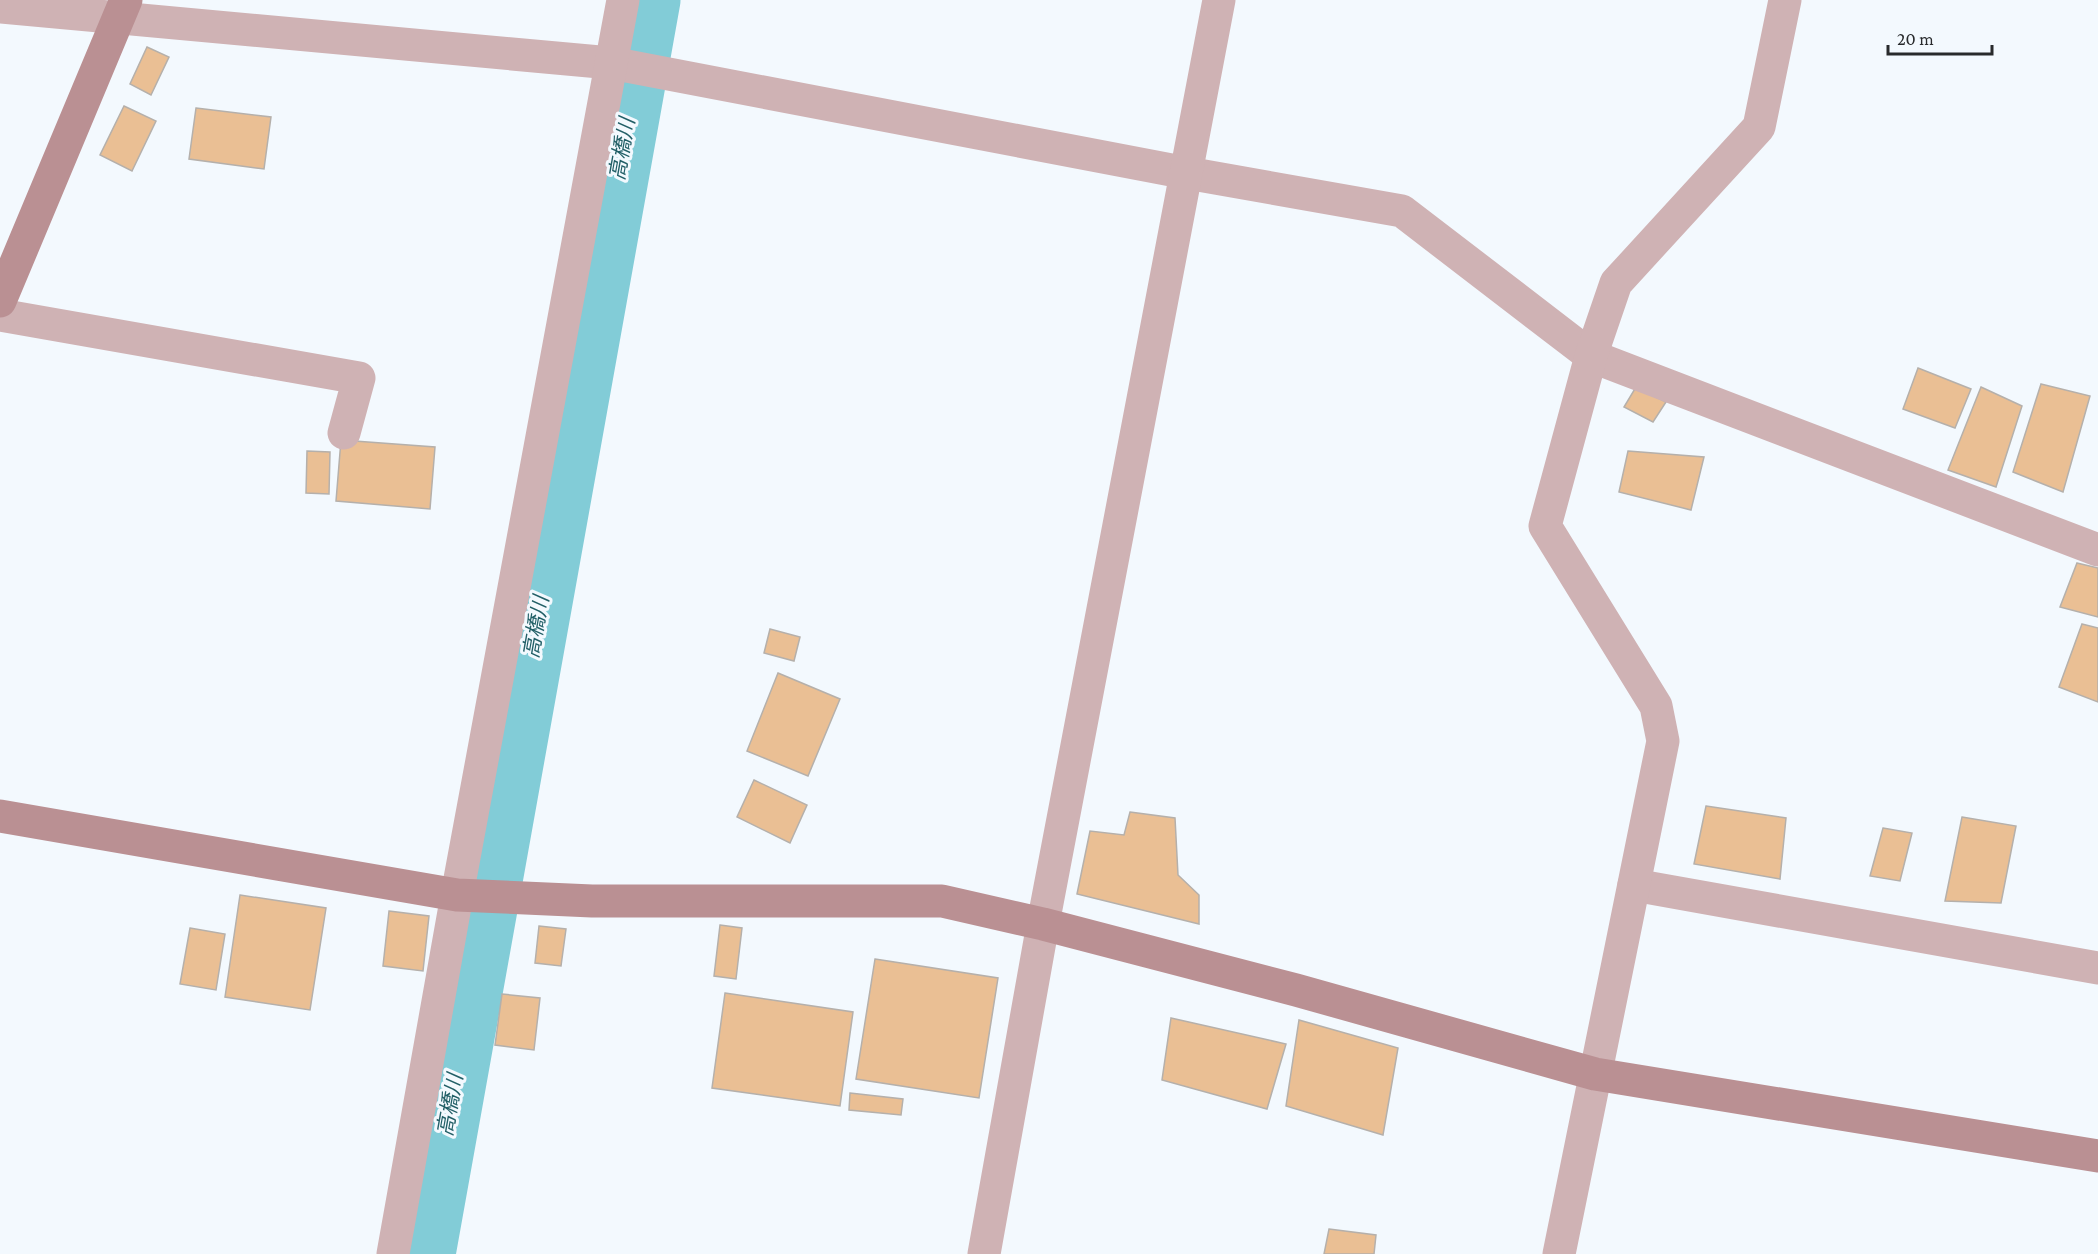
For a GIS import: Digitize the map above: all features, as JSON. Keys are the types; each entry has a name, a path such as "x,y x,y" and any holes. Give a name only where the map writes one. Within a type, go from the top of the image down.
{"street":[{"path":"393,1254 457,895 623,0"},
{"path":"984,1254 1043,924 1219,0"},
{"path":"1559,1254 1663,741 1656,706 1545,526 1591,356 1616,283 1759,127 1785,0"},
{"path":"0,7 122,8 612,63 1187,173 1402,211 1591,356 2098,550"},
{"path":"0,301 122,8"},
{"path":"0,315 359,378 344,433"},
{"path":"0,816 457,895 592,901 942,901 1043,924 1296,990 1595,1074 2098,1156"},
{"path":"1634,885 2098,968"}],"building":[{"path":"147,47 169,57 151,95 130,84"},
{"path":"124,106 156,121 132,171 100,155"},
{"path":"196,108 271,117 264,169 189,159"},
{"path":"1918,368 1971,389 1955,428 1903,409"},
{"path":"2041,384 2090,396 2063,492 2013,472"},
{"path":"1636,387 1666,402 1653,422 1624,407"},
{"path":"1981,387 2022,406 1996,487 1948,470"},
{"path":"341,440 435,447 430,509 336,501"},
{"path":"307,451 330,452 329,494 306,493"},
{"path":"1628,451 1704,457 1691,510 1619,492"},
{"path":"2077,563 2098,568 2098,617 2060,607"},
{"path":"2082,624 2098,628 2098,702 2059,687"},
{"path":"770,629 800,637 794,661 764,653"},
{"path":"778,673 840,699 808,776 747,751"},
{"path":"754,780 807,805 790,843 737,817"},
{"path":"1706,806 1786,818 1780,879 1694,864"},
{"path":"1130,812 1175,818 1178,875 1199,895 1199,924 1077,894 1090,831 1124,835"},
{"path":"1962,817 2016,826 2001,903 1945,901"},
{"path":"1883,828 1912,833 1900,881 1870,876"},
{"path":"240,895 326,908 310,1010 225,997"},
{"path":"389,911 429,916 423,971 383,966"},
{"path":"720,925 742,928 736,979 714,976"},
{"path":"539,926 566,929 561,966 535,963"},
{"path":"190,928 225,934 216,990 180,984"},
{"path":"875,959 998,978 979,1098 856,1079"},
{"path":"725,993 853,1012 840,1106 712,1088"},
{"path":"502,994 540,998 534,1050 495,1045"},
{"path":"1171,1018 1286,1044 1267,1109 1162,1080"},
{"path":"1299,1020 1398,1048 1383,1135 1286,1106"},
{"path":"850,1093 903,1099 901,1115 849,1110"},
{"path":"1329,1229 1376,1235 1374,1254 1324,1254"}],"waterway":[{"name":"高橋川","path":"424,1254 649,0"}]}
